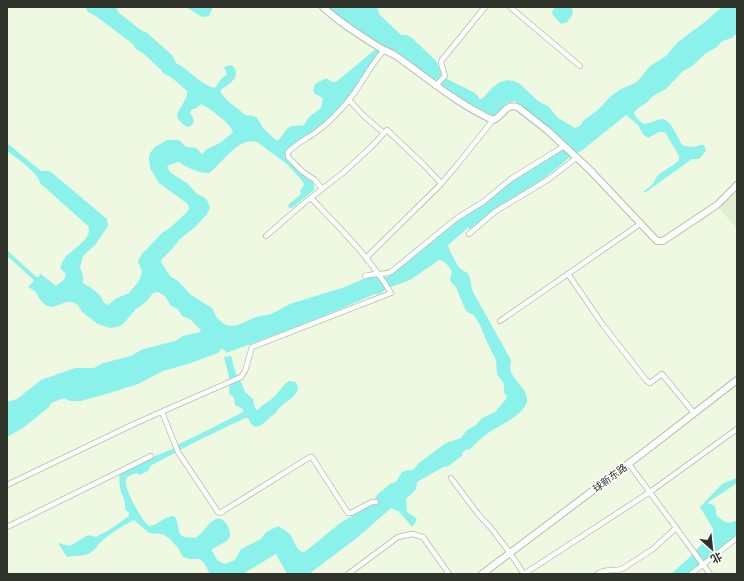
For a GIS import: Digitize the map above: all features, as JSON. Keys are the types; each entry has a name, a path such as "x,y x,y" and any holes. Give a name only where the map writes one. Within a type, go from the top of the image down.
{"street":[{"path":"323,7 342,24 396,56 470,109 493,120"},
{"path":"436,85 445,76 442,60 485,7"},
{"path":"510,7 580,66"},
{"path":"322,189 315,180 303,172 288,157 288,153 297,144 322,128 349,100 384,50"},
{"path":"349,100 372,124 384,133"},
{"path":"366,258 441,183 493,120 496,119 508,106 516,106 547,130 604,184 655,240 662,242 717,205 737,185"},
{"path":"266,236 358,160 387,130 424,164 441,183"},
{"path":"365,276 380,275 391,272 457,218 483,202 515,177 564,147"},
{"path":"469,234 496,211 550,179 576,157"},
{"path":"7,485 46,465 238,378 245,371 252,347 391,293 380,275 366,258 311,198"},
{"path":"500,321 640,224"},
{"path":"568,274 603,325 646,380 650,383 662,374 694,413"},
{"name":"球新东路","path":"482,574 629,464 737,380"},
{"path":"162,412 178,452 220,513 310,457 312,457 348,513 351,513 372,502 376,502"},
{"path":"451,478 478,514 491,528 524,574 650,492 737,429"},
{"path":"7,527 151,456"},
{"path":"629,464 710,574"},
{"path":"597,574 605,569 622,569 653,549 676,528"},
{"path":"348,574 396,539 412,534 423,537 449,574"},
{"path":"691,574 703,563 737,538"}],"shaded area":[{"path":"737,192 737,229 720,209 722,204"}],"water":[{"path":"85,7 117,8 118,12 142,31 146,32 172,55 176,63 200,81 211,87 215,88 221,79 227,74 224,67 230,65 234,67 236,71 235,78 220,91 222,95 245,115 257,118 264,129 277,141 288,128 292,126 304,125 309,117 321,108 323,98 315,94 313,90 315,84 326,78 332,82 336,82 377,48 381,51 369,66 351,96 337,111 287,151 288,158 307,179 313,182 314,185 314,190 292,208 289,208 288,205 301,194 300,191 304,185 303,182 287,164 257,142 250,141 243,143 209,173 197,171 179,162 169,165 167,168 171,173 187,183 197,194 205,198 210,208 207,214 194,228 180,239 161,262 170,276 178,281 191,295 212,308 217,318 224,324 230,326 238,325 256,317 271,314 290,304 345,287 368,277 379,276 381,279 390,276 466,214 507,185 566,147 549,128 515,101 507,103 494,116 472,106 381,47 337,16 327,7 377,7 379,14 401,35 411,37 436,61 443,77 475,93 480,99 482,99 500,82 507,80 514,81 520,84 538,101 549,107 558,118 575,128 580,126 584,120 598,110 611,96 621,89 637,82 650,66 666,56 677,43 722,7 737,7 737,33 732,38 722,41 717,47 706,53 691,67 683,71 666,89 653,96 634,113 643,124 662,119 668,122 683,146 695,147 704,145 706,151 699,159 692,159 646,192 643,192 652,185 658,175 679,160 679,156 665,132 659,132 648,138 643,134 638,125 626,115 542,180 499,206 470,229 468,228 448,245 459,267 468,274 472,290 511,360 511,372 525,392 527,398 526,404 518,414 485,435 447,467 445,466 417,482 416,489 406,499 407,512 417,520 412,527 398,510 397,511 391,508 358,537 309,574 286,574 276,554 243,574 210,574 200,559 183,557 178,548 169,538 162,534 149,533 134,520 109,535 92,551 85,555 67,557 58,543 70,546 88,535 96,537 129,516 129,513 125,509 119,474 150,458 175,448 177,445 243,412 243,409 235,405 234,398 229,393 230,381 224,357 231,356 236,374 245,392 253,399 254,406 257,410 272,399 289,381 296,382 298,389 294,396 261,425 254,426 248,418 245,418 150,466 148,471 140,475 136,473 127,477 126,482 135,506 149,526 152,526 170,516 174,516 180,534 185,537 195,538 218,518 225,522 230,536 227,541 212,549 212,551 218,561 225,564 235,560 241,549 261,539 266,532 278,526 290,534 296,547 302,552 306,551 339,524 369,505 376,504 375,499 377,495 390,484 396,482 402,472 413,470 419,463 446,443 461,438 467,430 476,425 482,418 495,412 507,397 504,392 504,384 497,374 496,360 480,325 474,315 467,312 465,309 456,287 451,282 450,278 452,272 450,268 439,260 410,280 388,288 380,294 375,294 320,318 245,346 226,353 225,350 221,349 218,353 163,371 138,384 106,394 81,401 70,401 64,398 51,403 49,407 23,428 7,437 7,402 17,399 41,380 75,368 94,368 103,363 131,356 143,349 175,341 183,336 200,332 201,330 190,319 182,316 178,309 171,306 165,296 158,292 153,293 146,302 136,309 123,324 110,328 98,324 82,312 78,305 72,302 67,302 52,307 47,306 41,301 35,291 28,287 41,274 56,286 64,280 66,274 60,268 63,261 85,240 89,231 88,226 40,183 39,179 31,170 7,151 7,143 41,171 51,172 107,219 108,226 95,245 83,256 80,267 83,275 83,283 95,291 104,303 108,305 117,298 129,293 139,281 142,272 138,261 142,254 162,233 171,227 189,210 188,204 159,183 150,168 150,153 155,147 167,140 179,140 186,147 196,148 202,154 207,149 220,143 233,132 224,120 201,104 195,109 192,109 190,113 193,119 192,125 188,127 182,124 177,114 187,96 187,91 171,77 164,74 144,54 136,49 133,44 88,12"},
{"path":"186,7 213,7 209,16 202,17"},
{"path":"556,7 572,7 573,14 567,22 561,24 553,15 552,11"},
{"path":"737,478 737,483 707,503 714,505 716,515 723,521 730,523 737,520 737,536 687,574 671,574 690,557 713,532 712,527 700,507 722,484"}],"waterway":[{"path":"7,253 39,282"}]}
